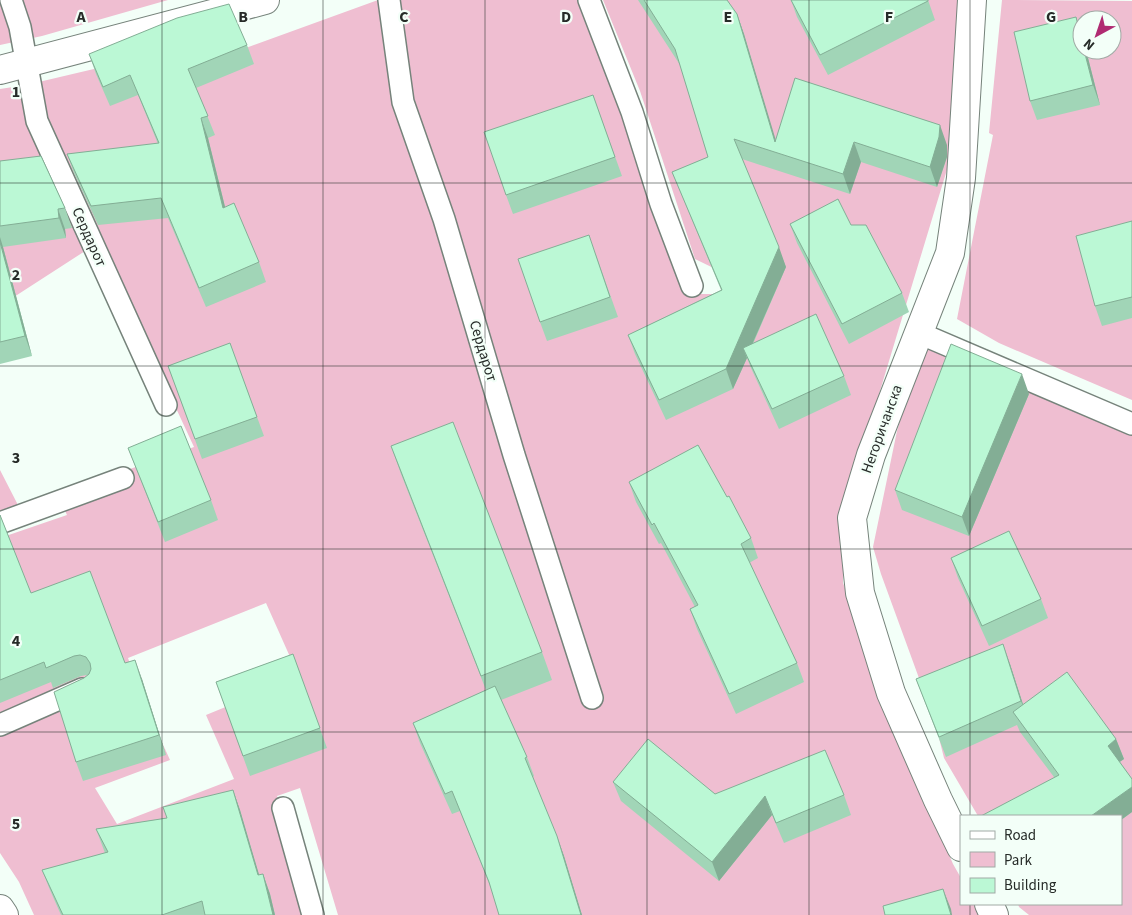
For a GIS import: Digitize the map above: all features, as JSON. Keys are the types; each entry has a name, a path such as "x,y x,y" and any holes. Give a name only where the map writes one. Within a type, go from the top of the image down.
{"street":[{"path":"13,67 265,0"},
{"name":"Негоричанска","path":"960,844 938,800 891,693 860,593 852,518 872,455 950,254 961,178 972,0"},
{"path":"0,909 4,915"}],"lane":[{"name":"Сердарот","path":"11,0 20,26 13,67 166,405"},
{"name":"Сердарот","path":"389,0 403,102 444,219 514,455 592,698"},
{"path":"589,0 632,112 660,204 692,286"},
{"path":"919,333 1132,424"},
{"path":"0,523 124,478"},
{"path":"0,725 86,687"},
{"path":"283,808 313,915"}],"green space":[{"path":"0,0 168,0 42,36 0,45"},
{"path":"378,0 578,0 655,202 684,294 733,294 736,279 695,259 640,91 603,0 959,0 952,153 843,513 843,583 921,789 960,876 960,905 977,905 982,915 338,915 300,788 277,796 312,915 34,915 19,882 0,853 0,538 67,515 57,494 194,447 99,242 0,306 0,89 26,85 149,56 243,49","holes":["266,603 299,677 206,715 234,779 117,824 95,788 170,760 141,696 128,658"]},
{"path":"1002,0 1132,1 1132,400 999,343 957,319 993,135 989,133"},
{"path":"924,340 1132,424 1132,915 1029,915 1018,905 1122,905 1122,815 977,815 944,758 935,722 873,547 897,431"},
{"path":"0,470 19,507 0,515"}],"building":[{"path":"644,0 727,0 737,14 775,142 795,78 940,125 939,137 930,167 854,142 843,174 734,139 779,247 726,369 659,400 628,335 722,290 672,172 708,157 675,49"},
{"path":"791,0 928,0 928,1 820,55"},
{"path":"229,4 247,45 188,69 208,116 201,118 223,208 234,203 259,262 199,288 161,198 91,206 67,154 159,143 130,75 103,87 89,54 177,18"},
{"path":"1072,18 1072,60 1087,60 1093,85 1030,101 1014,32"},
{"path":"593,95 615,157 506,195 484,132"},
{"path":"41,156 65,208 58,209 59,218 0,226 0,161"},
{"path":"838,199 851,225 866,225 902,293 842,324 790,224"},
{"path":"1132,221 1132,297 1095,306 1076,236"},
{"path":"589,235 610,297 540,322 518,259"},
{"path":"0,242 25,336 0,342"},
{"path":"816,314 844,376 772,409 743,348"},
{"path":"230,343 257,417 195,439 168,366"},
{"path":"951,344 1022,374 962,517 895,490"},
{"path":"453,422 542,652 481,676 391,446"},
{"path":"181,426 211,500 158,522 128,448"},
{"path":"698,445 727,497 729,496 751,538 741,544 797,663 729,694 690,609 698,605 654,523 652,525 629,482"},
{"path":"0,515 31,593 90,571 125,663 135,660 159,735 76,762 54,692 89,674 91,669 90,663 86,657 74,656 46,668 44,662 0,680"},
{"path":"1009,531 1041,599 982,626 951,558"},
{"path":"1003,644 1021,701 939,737 916,679"},
{"path":"293,654 320,728 243,756 216,682"},
{"path":"1067,672 1116,739 1108,746 1132,779 1132,787 1092,815 983,815 1059,775 1013,712"},
{"path":"495,686 527,757 525,758 557,836 581,915 499,915 489,882 452,791 445,794 413,723"},
{"path":"648,739 715,794 825,750 844,795 776,823 765,796 712,862 613,782"},
{"path":"233,790 258,875 263,874 273,915 205,915 202,901 162,915 63,915 42,870 108,852 96,829 167,818 163,807"},
{"path":"943,889 951,915 885,915 883,906"}]}
